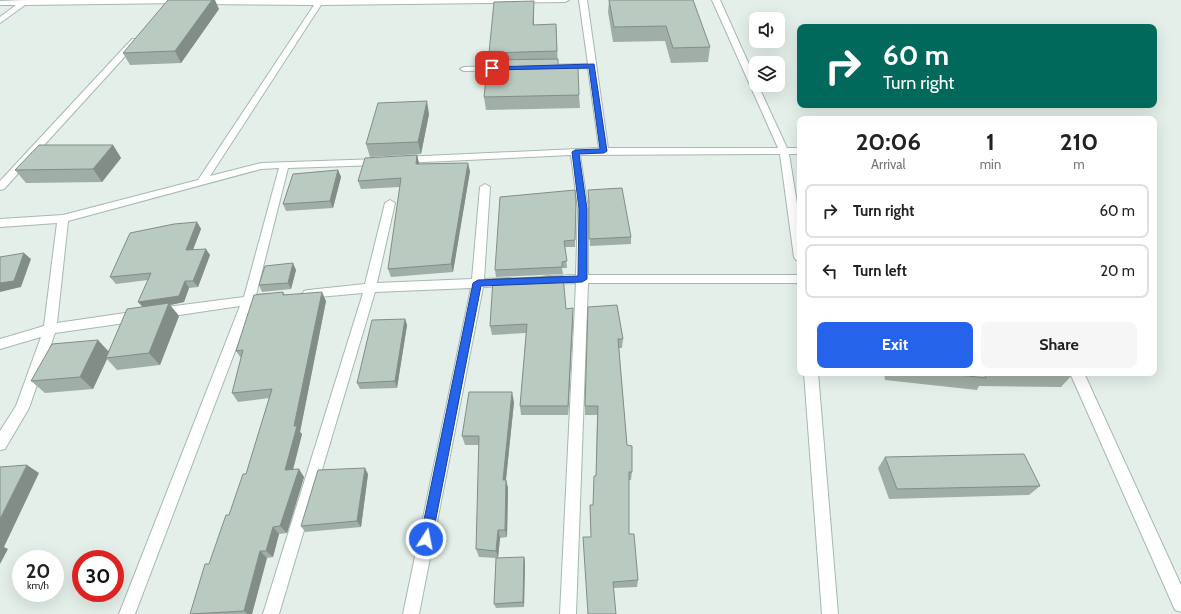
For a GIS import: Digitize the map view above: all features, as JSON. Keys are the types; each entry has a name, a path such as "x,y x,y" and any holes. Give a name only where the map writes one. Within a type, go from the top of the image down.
{"street":[{"path":"0,3 172,1 450,4 565,0"},
{"path":"583,0 604,151"},
{"path":"716,0 784,152 797,237"},
{"path":"160,13 172,1"},
{"path":"0,21 25,2"},
{"path":"201,182 320,2"},
{"path":"0,187 139,36"},
{"path":"532,67 592,66"},
{"path":"464,69 509,68"},
{"path":"0,223 63,219 261,166 604,151 797,151"},
{"path":"568,614 582,279 583,209 575,152"},
{"path":"127,614 249,300 284,166"},
{"path":"411,614 478,283 485,187"},
{"path":"271,614 370,288 390,203"},
{"path":"0,444 22,408 50,329 63,219"},
{"path":"538,281 582,279 797,279"},
{"path":"294,295 370,288 522,282"},
{"path":"0,344 50,329 279,297"},
{"path":"811,376 830,614"},
{"path":"1078,376 1181,604"}],"building":[{"path":"168,0 212,0 175,51 123,53"},
{"path":"609,0 693,0 710,47 673,48 666,26 614,27"},
{"path":"534,1 533,25 556,24 557,51 489,53 494,2"},
{"path":"558,59 558,68 578,67 579,95 484,97 488,60"},
{"path":"427,101 418,142 366,144 378,103"},
{"path":"39,145 113,145 93,169 15,170"},
{"path":"417,155 416,164 468,163 451,264 388,269 401,178 358,181 365,158"},
{"path":"338,170 330,201 283,204 293,174"},
{"path":"622,188 631,237 589,239 588,190"},
{"path":"575,190 575,240 564,241 567,261 562,262 562,267 495,270 500,197"},
{"path":"197,222 186,250 206,249 193,281 185,281 179,296 138,302 151,273 110,277 130,233 174,224"},
{"path":"24,253 14,281 0,283 0,257"},
{"path":"293,263 288,283 259,285 265,266"},
{"path":"563,276 566,309 573,308 568,406 520,406 527,324 490,326 493,279"},
{"path":"283,292 283,295 322,292 294,426 297,426 285,470 299,469 280,526 273,527 266,551 260,551 244,611 190,614 205,564 209,564 226,515 229,515 243,474 246,474 272,389 232,393 243,350 236,351 254,295"},
{"path":"169,303 149,353 106,358 127,309"},
{"path":"617,305 623,339 618,339 627,445 632,446 632,472 629,472 629,534 634,534 638,580 613,582 616,614 588,614 583,537 591,537 590,505 593,505 594,476 596,476 598,406 585,406 588,307"},
{"path":"405,319 395,381 357,383 372,320"},
{"path":"98,340 80,377 31,381 52,344"},
{"path":"968,376 985,376 986,378"},
{"path":"469,392 512,392 503,480 506,480 505,530 498,530 496,551 476,549 479,436 462,436"},
{"path":"1024,454 1040,486 897,489 885,457"},
{"path":"27,465 0,519 0,467"},
{"path":"365,468 357,521 301,526 318,470"},
{"path":"524,557 523,602 494,604 496,558"}],"route":[{"path":"426,539 478,283 582,279 583,209 575,152 604,151 592,66 492,68"}]}
